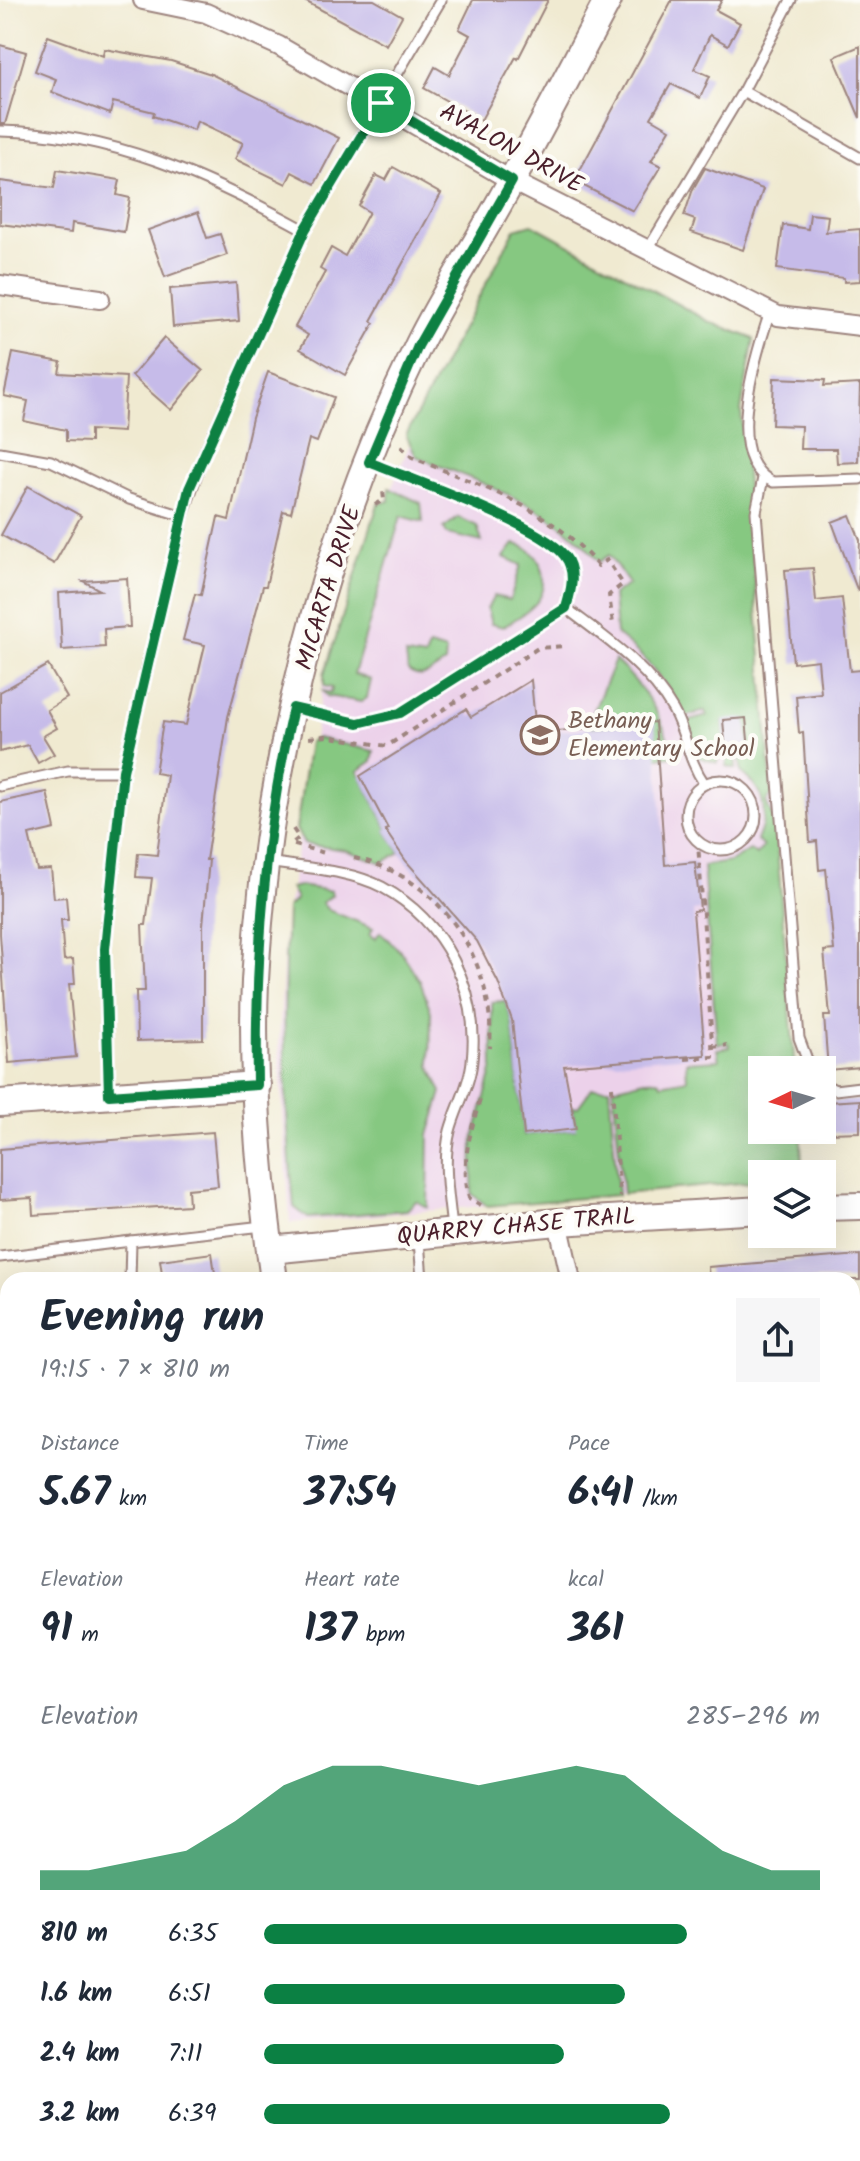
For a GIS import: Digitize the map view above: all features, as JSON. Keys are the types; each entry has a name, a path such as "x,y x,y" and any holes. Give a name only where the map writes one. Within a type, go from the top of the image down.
{"street":[{"name":"AVALON DRIVE","path":"143,0 206,13 279,46 512,181 778,316 860,326"},
{"name":"MICARTA DRIVE","path":"273,1272 257,1085 255,983 275,783 293,708 332,563 369,462 418,346 512,181 608,0"},
{"path":"0,285 100,299"},
{"path":"0,1103 257,1085"},
{"path":"836,1207 860,1206"},
{"name":"QUARRY CHASE TRAIL","path":"269,1238 419,1236 558,1222 748,1211"},
{"path":"558,1222 569,1272"}],"lane":[{"path":"109,1095 105,949 123,771 189,489 305,230 441,0"},
{"path":"648,249 743,91 791,0"},
{"path":"743,91 860,158"},
{"path":"0,131 62,135 145,154 212,181 305,230"},
{"path":"770,312 746,407 753,465 763,478 773,482 860,479"},
{"path":"0,452 51,461 129,499 183,516"},
{"path":"293,708 358,723 400,713 566,608 574,583 566,556 537,533 369,462"},
{"path":"763,478 756,512 758,544 799,1038 806,1056"},
{"path":"566,608 657,684 675,713 693,768 704,783"},
{"path":"0,786 68,771 123,771"},
{"path":"731,781 744,788 752,798 755,826 737,847 710,850 698,843 685,818 686,804 704,783 731,781"},
{"path":"266,862 341,875 381,887 418,914 451,952 468,993 474,1029 472,1065 450,1134 445,1164 453,1232"},
{"path":"836,1090 860,1087"},
{"path":"419,1236 421,1272"},
{"path":"0,1257 131,1241 269,1238"},
{"path":"130,1272 131,1241"}],"path":[{"path":"685,1059 713,1057 698,843"},
{"path":"712,1047 727,1045"}],"shaded area":[{"name":"Bethany Elementary School","path":"523,230 681,314 754,347 741,410 794,1056 748,1056 748,1144 801,1144 802,1160 748,1160 748,1182 290,1223 279,1047 285,928 324,675 363,559 410,443"}],"green space":[{"path":"532,224 710,322 754,339 741,410 772,794 766,802 775,823 794,1056 748,1056 748,1144 801,1144 802,1160 748,1160 748,1182 623,1194 613,1087 648,1080 660,1081 661,1084 687,1079 686,1062 719,1060 717,1049 730,1047 729,1043 717,1044 703,866 730,862 750,850 756,855 763,847 757,840 764,812 760,795 741,772 740,753 749,751 746,719 723,721 726,753 735,753 736,769 726,766 728,758 719,756 717,763 698,757 686,722 707,716 705,711 684,717 655,671 616,634 613,595 629,584 609,555 599,562 581,542 538,510 416,456 406,435 515,229"},
{"path":"389,488 421,503 423,522 401,516 354,674 371,680 367,698 361,702 327,696 323,691 331,693 332,688 324,686 324,675 378,504 389,501"},
{"path":"458,517 477,526 482,542 447,534 444,528"},
{"path":"514,544 530,551 541,565 543,591 536,603 503,627 491,624 487,609 494,596 510,600 521,565 504,557"},
{"path":"429,646 446,651 445,663 418,676 408,671 406,655 425,658"},
{"path":"615,660 652,704 673,756 656,758 654,722 587,727"},
{"path":"317,738 374,751 372,761 358,771 388,829 386,831 400,852 382,863 345,850 304,844 296,829 309,742"},
{"path":"299,886 331,891 332,895 322,903 328,910 373,928 369,934 375,939 380,932 402,953 420,981 431,1012 430,1066 442,1092 429,1135 428,1208 416,1201 407,1210 308,1218 294,1207 286,1095 285,983 287,908 296,899 290,888"},
{"path":"505,1001 512,1020 524,1135 575,1129 573,1107 578,1107 592,1088 609,1088 618,1195 487,1206 472,1194 473,1142 493,1067 492,1002"}],"building":[{"path":"303,0 374,0 402,16 386,45"},
{"path":"473,0 548,0 518,59 516,57 481,120 424,88 435,67 449,75 470,35 459,29"},
{"path":"672,0 722,0 716,10 740,23 728,45 710,35 694,69 710,76 700,98 671,84 651,118 670,129 651,161 661,166 633,211 574,181"},
{"path":"48,36 103,56 104,49 171,61 211,74 339,138 315,184 292,172 286,184 235,159 243,143 197,121 194,130 153,116 154,112 113,102 110,114 52,92 56,79 35,71"},
{"path":"0,45 26,52 5,124 0,124"},
{"path":"860,46 860,118 834,57"},
{"path":"393,167 441,194 345,375 300,349 308,335 295,327 325,272 320,269 331,248 345,256 369,212 359,206 376,175 386,180"},
{"path":"705,168 763,189 743,250 691,232 695,220 684,216 693,189"},
{"path":"57,170 120,180 117,195 130,198 124,232 72,223 71,233 0,224 0,181 54,188"},
{"path":"198,212 207,238 220,234 227,255 165,277 148,230"},
{"path":"810,214 828,216 826,232 860,229 860,281 844,282 844,278 777,269 783,225 808,229"},
{"path":"236,283 239,321 173,327 170,289"},
{"path":"164,338 203,371 171,410 132,376"},
{"path":"13,353 61,362 59,373 126,377 123,432 90,430 90,442 66,441 66,430 24,421 28,401 4,396"},
{"path":"268,372 334,397 317,442 309,439 291,513 283,511 266,586 263,586 228,717 206,860 209,860 203,925 203,1039 137,1041 136,991 145,991 142,925 146,925 152,878 136,877 138,853 157,855 167,775 155,773 163,722 186,725 205,645 183,640 195,594 201,595 218,517 229,520 252,418"},
{"path":"774,378 825,380 824,386 860,384 858,462 837,463 836,449 800,449 801,426 772,425"},
{"path":"28,486 81,516 54,564 1,535"},
{"path":"850,515 860,540 858,592 832,522"},
{"path":"813,568 816,601 842,598 850,671 860,670 860,1067 836,1069 836,1056 827,1056 824,1016 830,1016 824,951 834,950 826,869 819,870 817,841 810,842 803,732 799,733 796,696 821,693 818,660 793,663 785,570"},
{"path":"127,578 130,627 104,629 105,647 62,650 59,593 100,590 83,581"},
{"path":"48,665 67,698 47,710 57,728 43,736 54,754 38,763 28,745 0,752 0,692"},
{"path":"531,680 536,733 655,722 665,865 695,862 700,910 693,911 705,1055 564,1066 576,1129 524,1135 512,1020 498,982 477,941 406,861 385,830 388,829 360,776 466,709 471,717"},
{"path":"746,718 749,751 726,754 723,720"},
{"path":"47,792 55,829 29,835 37,870 51,869 54,898 66,897 68,920 61,920 64,960 73,959 75,984 69,984 76,1057 9,1063 0,934 0,802"},
{"path":"860,1100 860,1132 836,1133 836,1102"},
{"path":"213,1132 218,1186 188,1189 189,1205 33,1215 32,1198 0,1200 0,1149"},
{"path":"212,1253 215,1272 162,1272 160,1260"},
{"path":"860,1255 860,1272 708,1272 708,1267"}],"place":[{"name":"Bethany Elementary School","path":"540,735"}],"route":[{"path":"381,103 512,181 418,346 369,462 537,533 566,556 574,583 566,608 400,713 358,723 293,708 275,783 266,862 255,983 257,1085 109,1095 105,949 123,771 189,489 305,230 381,103"}]}
